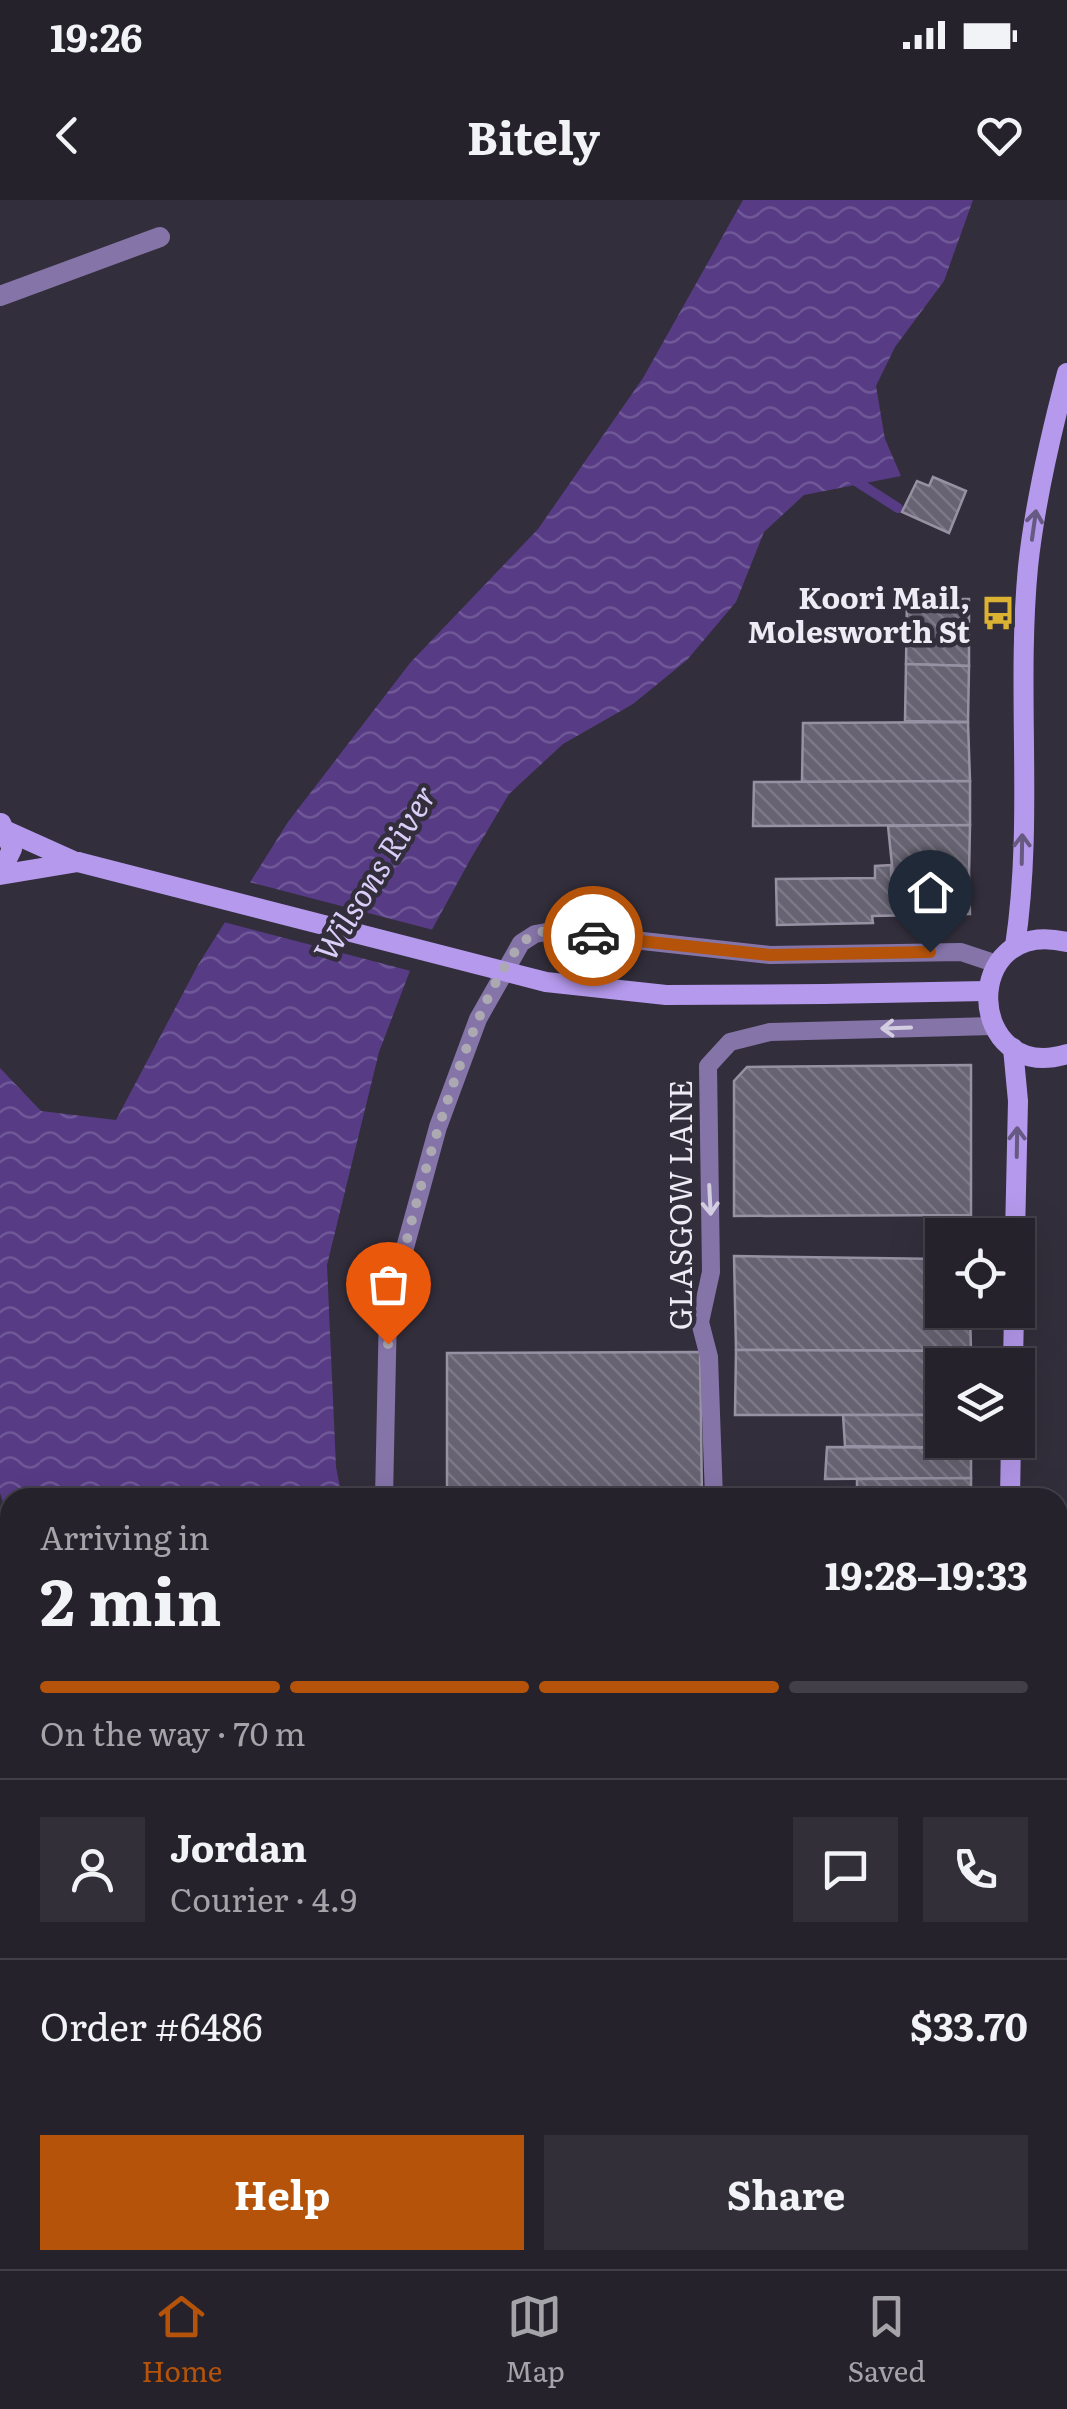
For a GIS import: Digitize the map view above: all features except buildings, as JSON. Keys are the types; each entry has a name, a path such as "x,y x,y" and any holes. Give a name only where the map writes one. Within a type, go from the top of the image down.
{"main road":[{"path":"1016,946 1022,886 1028,568 1046,455 1067,373"},
{"path":"4,826 78,862 546,982 604,992 683,996 986,991"},
{"path":"0,875 12,849 4,826"},
{"path":"0,875 78,862"},
{"path":"1067,942 1051,938 1016,946 997,964 986,991 993,1026 1014,1048 1046,1058 1067,1054"},
{"path":"1014,1048 1018,1101 1015,1218"},
{"path":"1010,1488 1011,1458"}],"street":[{"path":"0,296 160,236"}],"lane":[{"path":"384,1488 388,1310 438,1126 478,1019 522,943 535,934 552,930 770,955 837,950 961,952 997,964"},
{"name":"GLASGOW LANE","path":"714,1488 709,1356 700,1322 711,1272 708,1066 730,1042 770,1032 993,1026"}],"water":[{"name":"Wilsons River","path":"743,200 973,200 944,281 895,347 876,386 885,439 901,476 804,495 764,532 736,602 687,660 633,704 563,744 509,794 411,968 379,1052 327,1265 340,1488 0,1488 0,1068 41,1111 116,1120 198,965 288,822 410,663 538,529 643,378"}],"pier":[{"path":"245,881 437,931 415,972 220,921"}],"waterway":[{"path":"848,476 898,508"}],"way so far":[{"path":"388,1344 388,1310 438,1126 478,1019 522,943 535,934 552,930 593,936"}],"place":[{"name":"Koori Mail, Molesworth St","path":"998,613"}],"route":[{"path":"593,936 770,955 837,950 930,952"}]}
